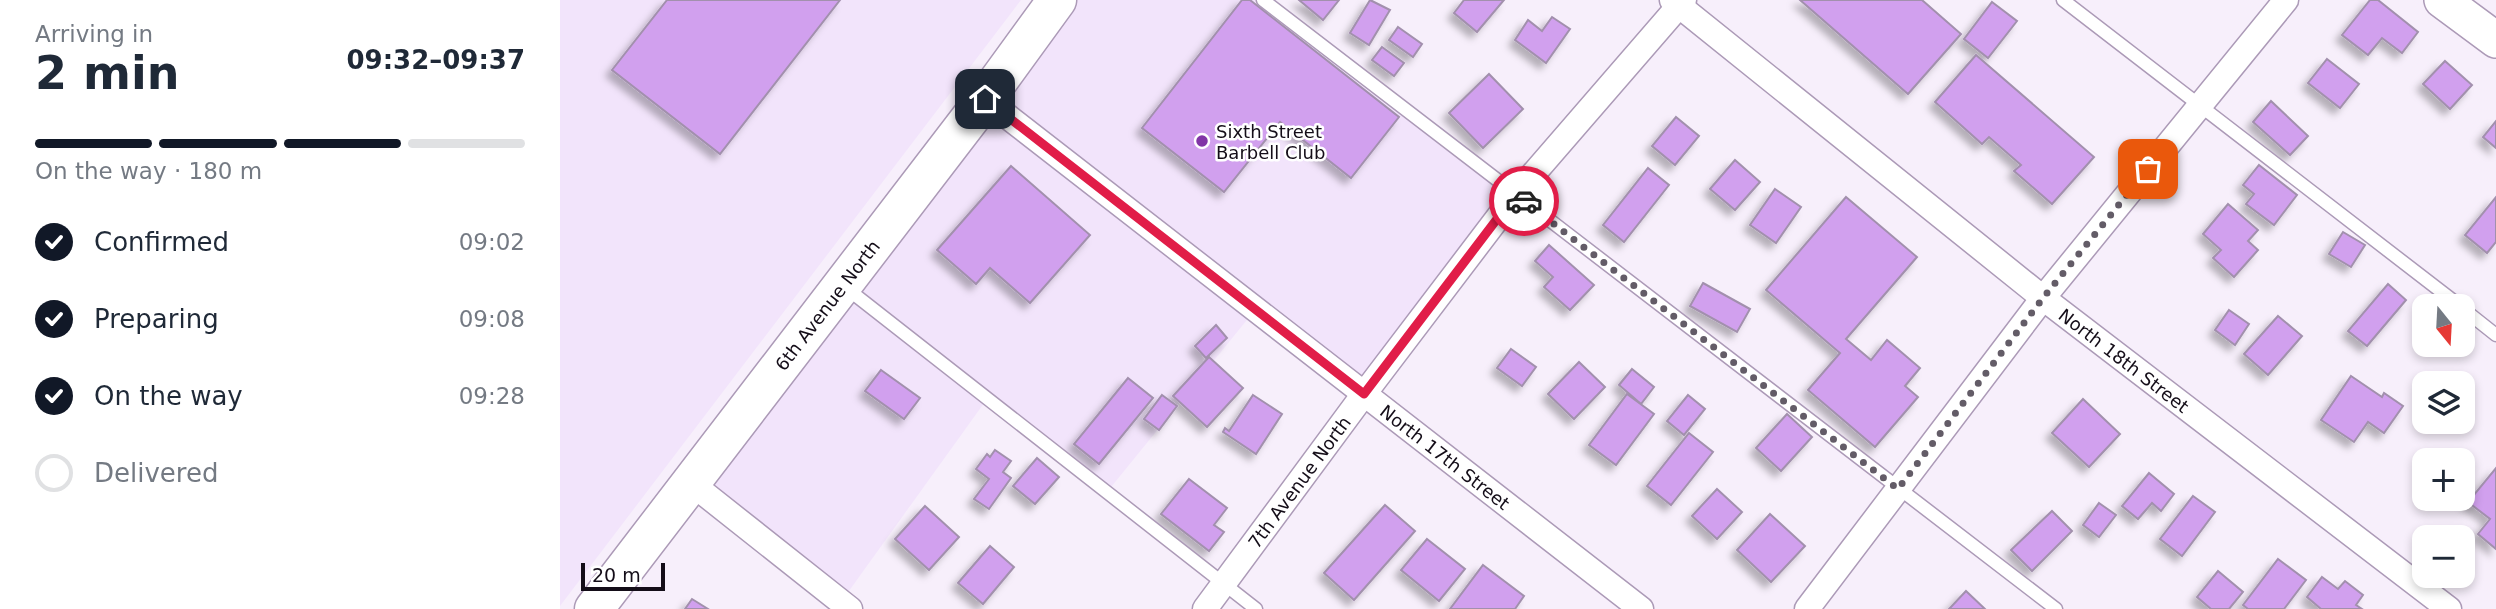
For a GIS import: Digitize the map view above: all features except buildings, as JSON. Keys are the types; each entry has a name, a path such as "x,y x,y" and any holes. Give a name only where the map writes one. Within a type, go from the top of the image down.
{"main road":[{"name":"6th Avenue North","path":"594,609 985,99 1057,0"}],"street":[{"path":"1807,609 2043,298 2286,0"},
{"path":"2442,0 2496,40"},
{"name":"7th Avenue North","path":"1205,609 1516,194 1679,2"},
{"name":"North 18th Street","path":"1679,2 2043,298 2449,609"},
{"name":"North 17th Street","path":"985,99 1642,609"},
{"path":"691,483 850,609"}],"lane":[{"path":"1263,0 2056,609"},
{"path":"2063,0 2444,294"},
{"path":"842,285 1256,609"},
{"path":"2475,318 2496,335"}],"shaded area":[{"path":"560,0 1021,0 560,606"},
{"path":"1055,0 1263,0 1516,194 1364,394 1255,310 1107,492 987,399 841,602 691,483"}],"way so far":[{"path":"1524,201 1898,489 2043,298 2148,169"}],"place":[{"name":"Sixth Street Barbell Club","path":"1202,141"}],"route":[{"path":"985,99 1364,394 1516,194 1524,201"}]}
